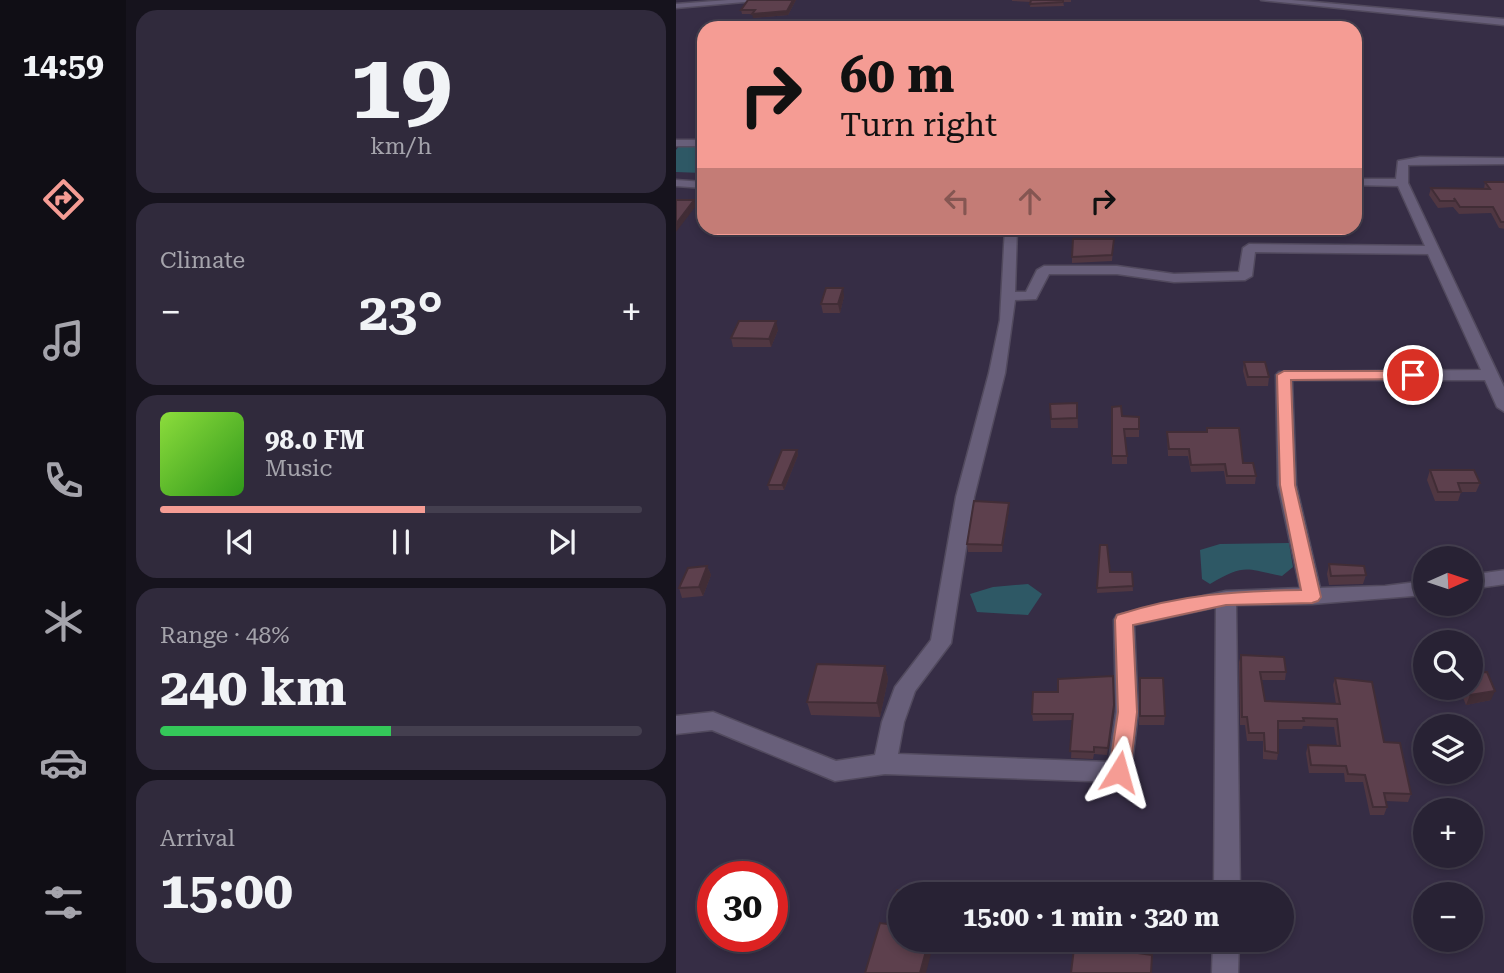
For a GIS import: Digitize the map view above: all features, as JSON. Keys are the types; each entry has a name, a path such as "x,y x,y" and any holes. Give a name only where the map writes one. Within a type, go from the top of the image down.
{"street":[{"path":"676,6 689,2 764,0"},
{"path":"1265,0 1504,22"},
{"path":"676,143 697,144"},
{"path":"1504,161 1420,160 1402,163 1402,183 1504,407"},
{"path":"676,183 697,184"},
{"path":"1362,183 1402,183"},
{"path":"885,764 893,722 906,687 941,643 965,497 997,373 1008,296 1011,235"},
{"path":"1008,296 1031,296 1044,270 1117,270 1174,278 1245,276 1249,247 1351,251 1433,250"},
{"path":"1312,597 1287,485 1284,375 1491,375"},
{"path":"1483,580 1504,577"},
{"path":"676,725 713,721 835,771 885,764 1119,772 1128,712 1124,620 1226,598 1312,597 1413,590"},
{"path":"1226,598 1227,882"},
{"path":"1225,973 1226,952"}],"water":[{"path":"679,146 697,146 697,173 676,172 676,150"},
{"path":"1289,543 1293,567 1282,576 1239,570 1210,584 1202,579 1200,550 1220,544"},
{"path":"1028,584 1042,594 1028,615 977,612 970,594 993,587"}],"building":[{"path":"748,0 793,0 787,11 752,14 755,10 741,10"},
{"path":"1031,0 1063,0 1063,2 1030,4"},
{"path":"1485,182 1505,182 1505,222 1501,222 1493,207 1460,207 1454,198 1455,201 1440,201 1431,188 1490,189"},
{"path":"676,200 694,200 676,224"},
{"path":"1073,239 1114,239 1112,255 1072,257"},
{"path":"826,288 843,288 838,304 821,304"},
{"path":"739,321 776,321 769,339 731,338"},
{"path":"1244,362 1265,362 1269,377 1248,377"},
{"path":"1077,403 1077,418 1051,419 1050,404"},
{"path":"1121,406 1122,416 1139,417 1139,429 1124,429 1127,456 1112,456 1112,407"},
{"path":"1207,428 1239,428 1243,463 1253,463 1256,476 1227,476 1225,464 1191,465 1189,449 1169,449 1167,432 1207,432"},
{"path":"782,450 797,450 782,485 768,485"},
{"path":"1430,470 1474,470 1480,483 1458,483 1461,492 1438,492"},
{"path":"974,501 1009,503 1002,545 967,544"},
{"path":"1100,545 1107,545 1110,572 1132,572 1133,586 1097,588"},
{"path":"1329,564 1364,566 1366,575 1331,576"},
{"path":"707,566 699,587 679,588 688,568"},
{"path":"1241,655 1284,657 1286,672 1260,672 1265,701 1340,704 1335,678 1372,682 1384,742 1400,743 1411,794 1384,793 1387,807 1373,807 1365,775 1348,774 1346,766 1311,765 1308,745 1340,746 1337,719 1303,718 1304,721 1278,721 1278,753 1265,751 1264,733 1249,733 1247,717 1242,717"},
{"path":"817,664 885,666 877,703 807,702"},
{"path":"1483,672 1487,672 1495,691 1483,693"},
{"path":"1113,676 1114,705 1108,748 1094,747 1094,752 1070,751 1073,714 1032,714 1033,692 1058,692 1058,679"},
{"path":"1140,678 1163,678 1165,716 1140,716"},
{"path":"888,921 888,952 926,952 920,973 865,973 880,923 887,924"},
{"path":"1074,952 1130,952 1152,955 1151,973 1071,973"}],"route":[{"path":"1119,772 1128,712 1124,620 1226,598 1312,597 1287,485 1284,375 1413,375"}]}
